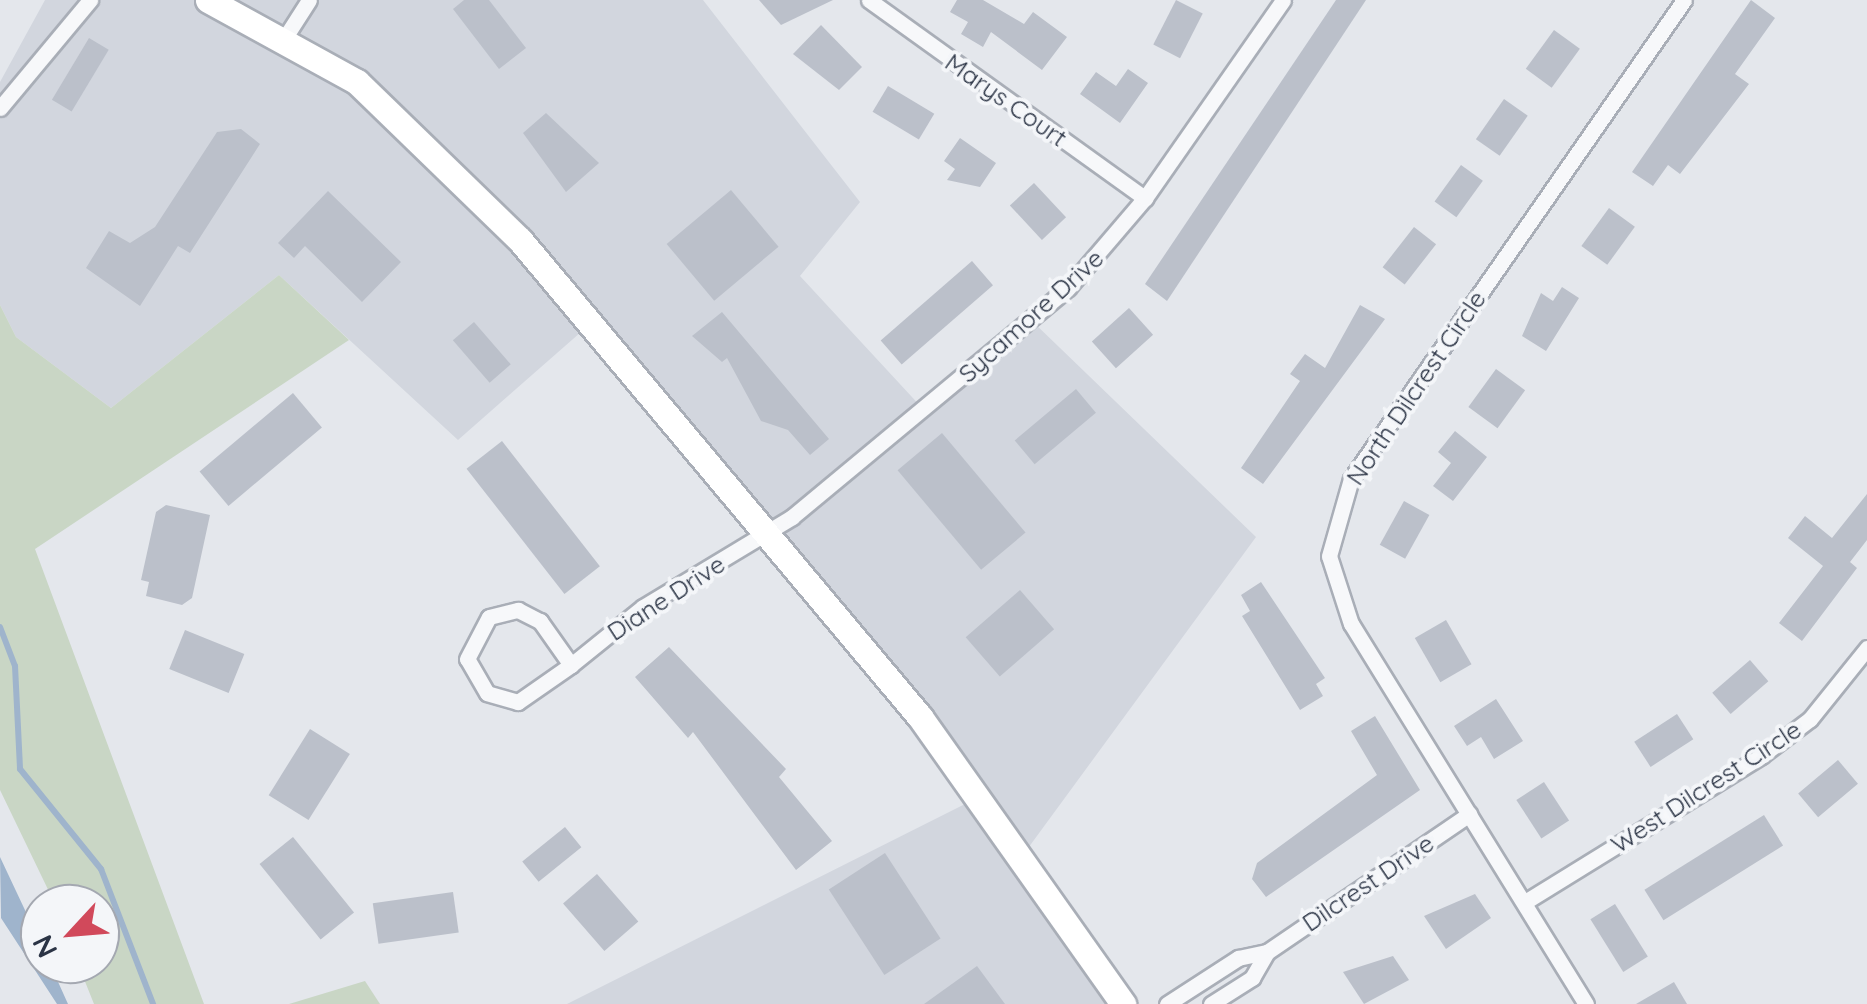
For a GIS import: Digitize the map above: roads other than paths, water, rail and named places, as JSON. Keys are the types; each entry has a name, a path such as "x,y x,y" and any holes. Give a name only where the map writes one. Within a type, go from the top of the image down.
{"main road":[{"path":"208,0 356,82 470,186 997,817 1123,1004"}],"street":[{"path":"70,22 71,0"},
{"path":"0,108 90,0"},
{"path":"284,39 310,0"},
{"name":"Marys Court","path":"870,0 1145,198"},
{"name":"Sycamore Drive","path":"763,534 1068,288 1145,198 1282,0"},
{"name":"North Dilcrest Circle","path":"1586,1004 1339,601 1330,556 1335,514 1684,0"},
{"name":"Diane Drive","path":"571,665 540,622 518,610 489,617 468,648 476,683 501,700 530,699 571,665 763,534"},
{"name":"West Dilcrest Circle","path":"1525,902 1761,756 1810,718 1867,648"},
{"name":"Dilcrest Drive","path":"1167,1004 1238,958 1267,952 1469,814"},
{"name":"Dilcrest Drive","path":"1211,1004 1252,978 1267,952"}],"water":[{"path":"0,857 20,900 20,947 1,918"},
{"path":"44,984 59,984 68,1004 57,1004"}],"waterway":[{"path":"0,627 15,666 20,769 101,869 153,1004"}]}
